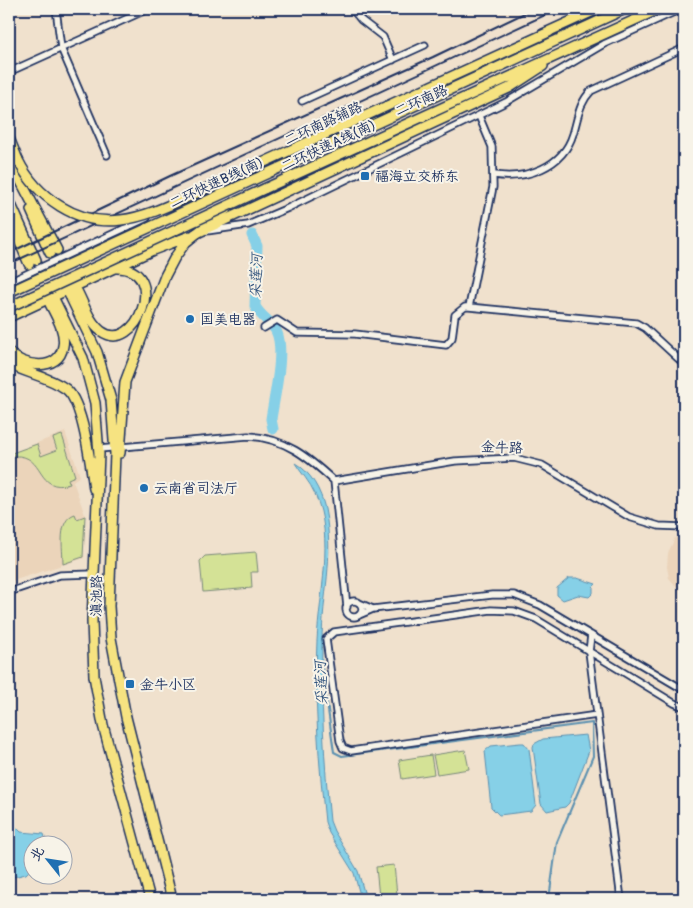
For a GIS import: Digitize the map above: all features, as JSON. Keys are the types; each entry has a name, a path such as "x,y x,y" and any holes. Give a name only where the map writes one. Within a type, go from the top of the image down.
{"main road":[{"path":"9,138 28,177 46,197 83,216 119,221 144,215 174,203 598,9"},
{"name":"二环快速B线(南)","path":"9,293 625,9"},
{"name":"二环南路","path":"9,293 630,9"},
{"name":"二环南路","path":"9,312 246,196 653,9"},
{"name":"二环快速A线(南)","path":"9,312 659,9"},
{"path":"460,85 493,66 514,50 549,32"},
{"path":"427,87 493,66 545,46"},
{"path":"9,312 195,234 509,88 568,51"},
{"path":"9,160 54,252"},
{"path":"117,446 122,433 123,394 128,373 168,269 182,246 246,196"},
{"path":"9,200 33,262 9,217"},
{"path":"113,269 122,268 134,273 144,291 145,300 141,314 126,331 111,335 100,330 73,292 104,371 117,446"},
{"name":"滇池路","path":"9,352 20,361 33,365 45,364 57,357 63,349 63,338 53,303 86,367 94,394 99,431 92,644 97,694 150,899"},
{"path":"9,364 60,386 73,397 90,464 96,527"},
{"path":"99,431 104,441 117,446"},
{"name":"滇池路","path":"117,446 108,606 113,655 126,717 172,899"}],"street":[{"path":"56,9 61,48 107,155"},
{"path":"9,72 148,9"},
{"path":"352,9 383,37 393,60"},
{"path":"357,15 369,9"},
{"name":"二环南路辅路","path":"9,282 398,102 592,9"},
{"path":"195,234 239,228 258,221 479,116 523,93 604,44 681,9"},
{"path":"302,101 424,45"},
{"path":"494,176 530,174 549,165 569,143 582,102 591,91 684,48"},
{"path":"469,307 494,176 492,147 479,116"},
{"path":"264,328 277,320 297,333 355,334 446,345 452,338 455,315 464,307 469,307 636,323 645,328 684,364"},
{"path":"99,449 204,438 259,436 292,446 334,480 348,613 355,616 373,609 492,595 514,595 540,605 684,690"},
{"name":"金牛路","path":"334,480 455,461 514,458 542,465 629,518 659,526 684,527"},
{"path":"9,592 60,575 94,574"},
{"path":"345,588 358,602 362,610 355,616 352,630"},
{"path":"347,607 352,602 358,602 373,609"},
{"path":"597,715 351,751 343,748 340,741 326,639 334,632 491,610 505,610 536,620 674,703 684,707"},
{"path":"591,635 589,652 621,899"}],"shaded area":[{"path":"65,432 80,476 73,481 85,515 84,558 9,582 9,454"},
{"path":"684,537 684,595 669,578 667,567 668,553 675,538"}],"green space":[{"path":"62,435 75,476 68,479 70,484 59,486 51,484 31,461 24,457 14,456 12,453 37,444 41,456 57,450 53,438"},
{"path":"75,514 77,519 85,516 83,557 63,564 63,528 69,517"},
{"path":"256,552 258,572 251,572 252,588 203,592 200,561 205,556"},
{"path":"465,750 469,769 437,774 433,755"},
{"path":"431,755 434,774 402,779 399,760"},
{"path":"394,865 397,895 379,897 376,867"}],"water":[{"name":"采莲河","path":"295,463 306,471 318,489 325,509 328,527 329,544 322,664 323,732 330,821 358,871 366,899 361,899 354,873 329,833 325,822 319,755 316,686 318,623 325,548 324,529 321,511 315,494"},
{"path":"569,578 577,578 596,584 593,587 593,593 589,597 578,595 563,600 557,595 557,588"},
{"path":"586,735 589,751 569,803 565,807 547,811 541,804 534,744 543,739"},
{"path":"524,743 529,749 536,805 531,811 499,815 491,807 485,751 491,746"},
{"path":"9,820 21,832 44,834 45,836 22,836 22,875 9,878"}],"waterway":[{"name":"采莲河","path":"252,235 257,246 255,306 275,329 279,341 278,375 271,419 273,429"},
{"path":"322,668 334,752 342,756 592,723 593,756 557,842 549,899"}],"tunnel":[{"path":"57,250 74,284"},
{"path":"50,253 66,287"},
{"path":"36,260 52,294"},
{"path":"29,264 46,297"}],"railway":[{"path":"9,253 170,176 433,57 533,9"},
{"path":"9,264 558,9"}],"place":[{"name":"福海立交桥东","path":"365,176"},
{"name":"国美电器","path":"190,319"},
{"name":"云南省司法厅","path":"144,488"},
{"name":"金牛小区","path":"130,684"}]}
